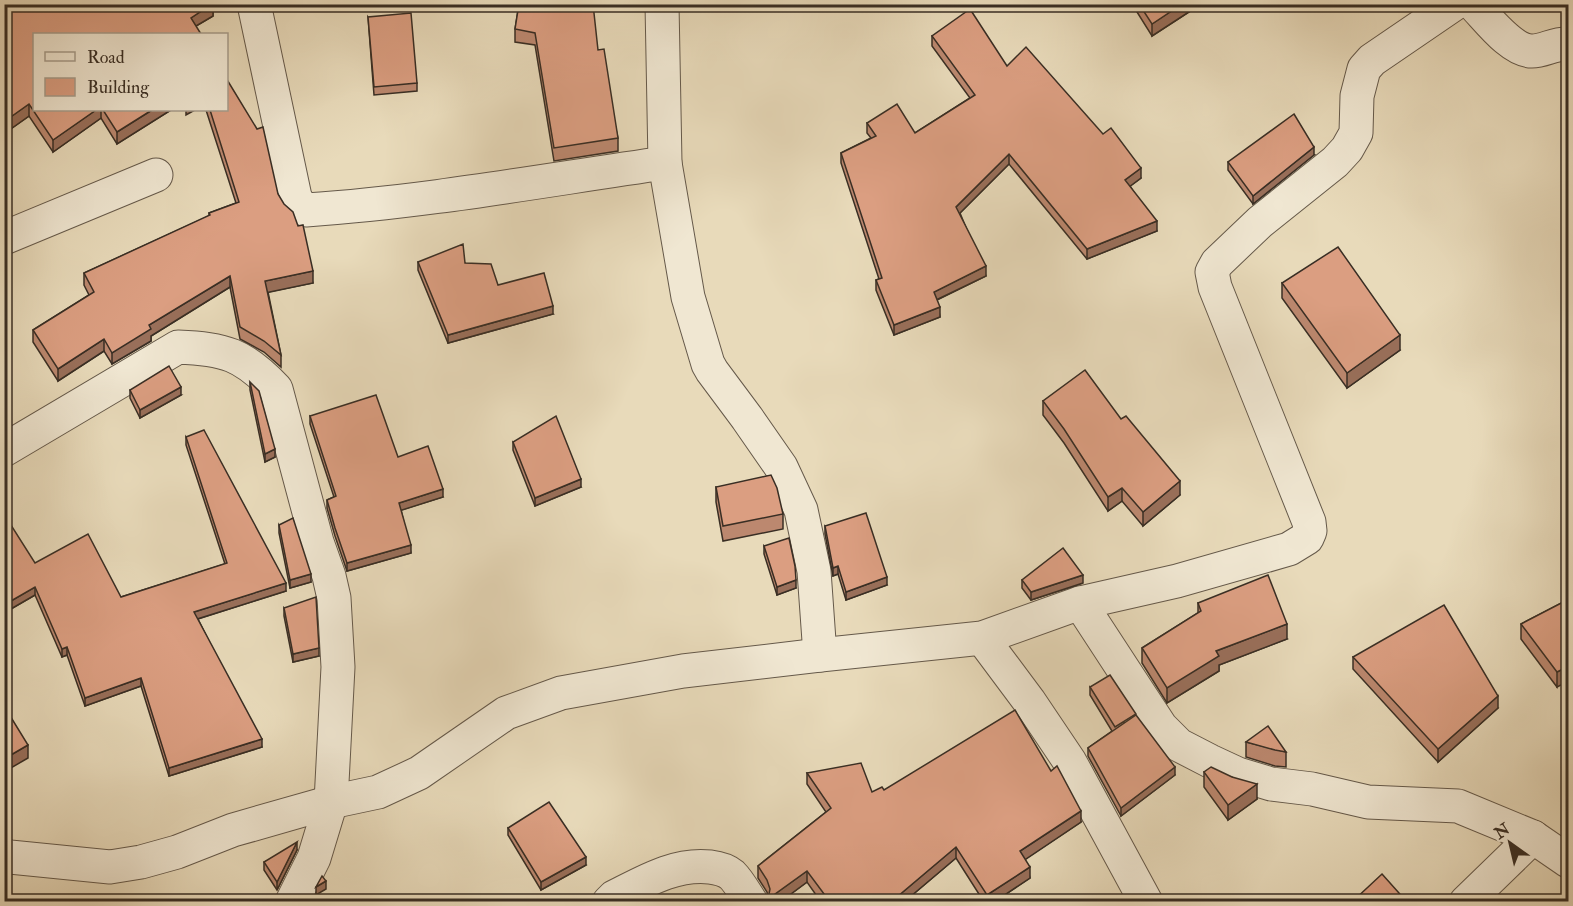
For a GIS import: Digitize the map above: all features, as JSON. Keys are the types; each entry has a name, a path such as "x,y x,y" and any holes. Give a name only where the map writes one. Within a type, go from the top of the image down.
{"street":[{"path":"254,4 295,197 300,206 306,210 357,207 435,197 665,163"},
{"path":"662,4 665,163 688,297 708,364 781,467 801,510 814,572 820,655"},
{"path":"4,855 110,867 141,862 177,852 232,830 331,802 378,792 418,773 506,713 561,693 683,671 982,638 1080,603 1177,581 1278,553 1299,544 1307,538 1310,531 1309,522 1215,287 1212,272 1217,263 1260,222 1335,162 1347,149 1356,133 1357,96 1364,69 1371,60 1454,4"},
{"path":"1473,4 1507,39 1522,50 1534,52 1560,43 1569,44"},
{"path":"4,238 156,175"},
{"path":"4,450 178,347 206,348 243,360 262,374 276,389 334,598 338,668 331,802 314,858 292,902"},
{"path":"1080,603 1161,727 1179,745 1238,774 1271,784 1312,789 1368,802 1458,806 1533,837 1569,861"},
{"path":"982,638 1029,701 1070,762 1146,902"},
{"path":"1466,902 1533,837"},
{"path":"609,902 614,897 661,874 684,867 705,866 719,868 731,874 751,902"}],"building":[{"path":"4,4 212,4 191,18 200,33 33,33 33,110 29,104 5,121"},
{"path":"519,4 593,4 598,50 604,49 618,138 554,148 535,33 515,29"},
{"path":"1139,4 1182,4 1152,24"},
{"path":"970,9 1007,66 1026,47 1103,134 1111,128 1141,168 1125,180 1157,221 1087,249 1009,154 956,207 986,266 934,292 940,307 894,325 876,280 882,278 841,153 876,136 867,123 897,104 915,133 975,95 932,36"},
{"path":"411,13 417,83 374,87 368,17"},
{"path":"228,81 257,129 263,127 278,194 293,212 298,226 303,225 313,271 265,281 281,355 264,341 240,327 230,276 149,325 151,329 112,353 104,339 58,369 33,330 94,292 84,273 210,215 209,213 239,202 210,111 228,111"},
{"path":"34,111 95,111 53,140"},
{"path":"104,111 150,111 117,132"},
{"path":"1294,114 1314,147 1253,196 1228,162"},
{"path":"463,244 465,263 491,264 498,285 544,273 553,306 448,335 418,262"},
{"path":"1338,247 1400,335 1347,373 1282,283"},
{"path":"169,366 181,387 140,410 130,390"},
{"path":"1085,370 1121,419 1126,416 1180,481 1143,512 1122,488 1108,497 1043,401"},
{"path":"250,382 259,391 275,449 265,454"},
{"path":"376,395 398,457 428,446 443,489 399,503 411,545 347,563 327,500 336,496 310,416"},
{"path":"556,416 581,479 535,498 513,442"},
{"path":"204,430 286,583 194,612 262,739 169,768 141,678 85,698 67,647 62,649 35,587 4,605 4,514 35,563 88,534 121,597 227,563 186,437"},
{"path":"771,475 777,488 783,514 723,526 716,487"},
{"path":"866,513 887,577 846,592 838,566 833,568 825,526"},
{"path":"293,518 311,574 290,580 279,525"},
{"path":"789,538 796,580 777,587 764,546"},
{"path":"1063,548 1083,575 1031,592 1022,580"},
{"path":"1268,575 1287,624 1216,651 1219,656 1167,688 1142,648 1201,611 1198,603"},
{"path":"316,597 319,648 293,654 284,608"},
{"path":"1569,599 1569,666 1557,672 1521,624"},
{"path":"1444,605 1498,696 1438,749 1353,657"},
{"path":"1110,675 1136,714 1115,727 1090,687"},
{"path":"4,706 28,745 4,759"},
{"path":"1015,710 1051,771 1057,766 1081,811 1020,851 1030,867 987,895 956,847 891,902 830,902 807,871 768,899 770,889 758,866 831,808 807,773 861,763 872,792 882,787 884,790"},
{"path":"1136,715 1175,767 1121,808 1088,748"},
{"path":"1268,726 1286,752 1246,742"},
{"path":"1211,767 1232,777 1257,784 1228,805 1204,772"},
{"path":"549,802 586,857 541,882 508,828"},
{"path":"297,842 277,882 264,862"},
{"path":"1382,874 1407,902 1352,902"},
{"path":"322,876 326,881 316,887"}]}
